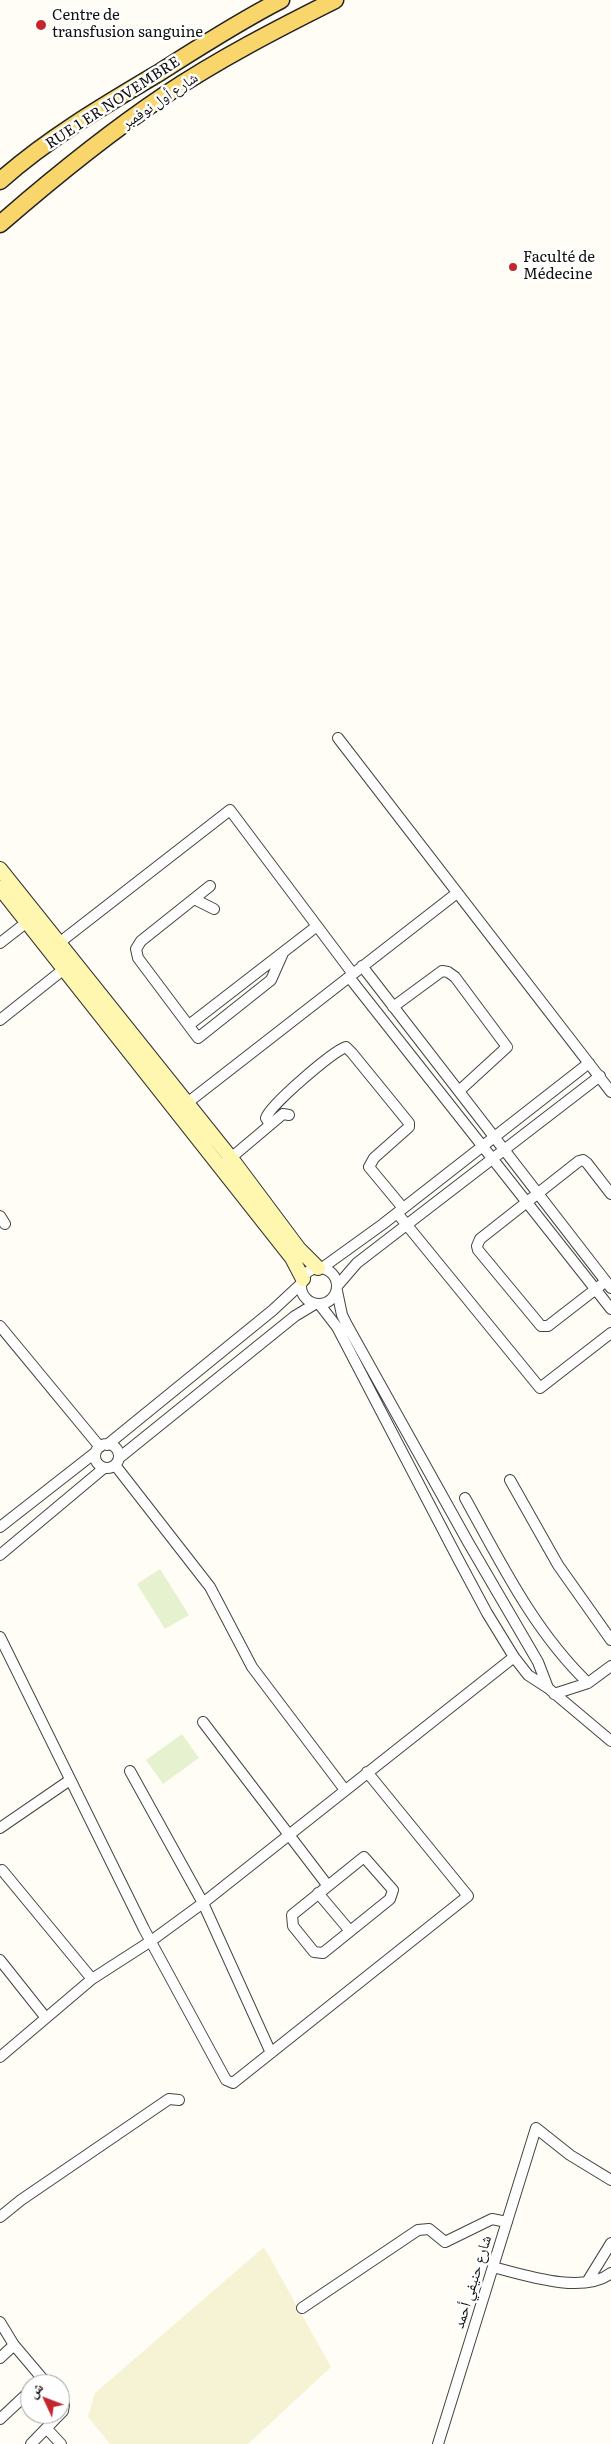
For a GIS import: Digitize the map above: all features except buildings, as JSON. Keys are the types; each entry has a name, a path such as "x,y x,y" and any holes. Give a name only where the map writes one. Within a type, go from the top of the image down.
{"main road":[{"name":"RUE 1 ER NOVEMBRE","path":"0,181 22,162 101,108 231,28 281,0"},
{"name":"شارع أول نوفمبر","path":"0,224 61,170 166,94 276,30 335,0"}],"street":[{"path":"338,738 611,1092"},
{"path":"59,943 230,810 317,926 351,975 492,1160 611,1309"},
{"path":"0,869 59,943 181,1108 220,1167 292,1258 302,1281 301,1288 306,1298 317,1304 337,1327 461,1565 514,1657 528,1675 551,1691 611,1741"},
{"path":"210,886 141,941 136,949 138,958 198,1038 271,980 283,952"},
{"path":"0,888 64,969 181,1108 232,1158 299,1249 320,1268 333,1274 347,1325 468,1542 538,1662 551,1691"},
{"path":"181,1108 457,893"},
{"path":"194,899 214,909"},
{"path":"0,944 26,922"},
{"path":"189,1025 317,926"},
{"path":"362,966 494,1137 505,1150 538,1193 609,1282 595,1289 548,1326 541,1326 478,1250 477,1246 480,1239 526,1202 538,1193 583,1160 611,1194"},
{"path":"0,1020 64,969"},
{"path":"394,1007 442,971 448,972 455,977 507,1047 459,1091"},
{"path":"270,1126 266,1118 268,1112 282,1098 346,1047 409,1123 409,1127 374,1158 370,1167 400,1211 408,1227 540,1388 611,1333"},
{"path":"0,1527 277,1306 302,1281 309,1271 320,1268 400,1211 589,1063"},
{"path":"0,1555 296,1316 317,1304 330,1301 337,1288 357,1263 408,1227 600,1076"},
{"path":"220,1167 283,1114 290,1115"},
{"path":"0,1326 101,1448"},
{"path":"101,1448 114,1447 113,1464"},
{"path":"101,1448 96,1461 113,1464 210,1586 252,1667 345,1790"},
{"path":"510,1480 558,1564 611,1640"},
{"path":"465,1498 518,1594 544,1634 588,1683"},
{"path":"0,1637 151,1941 226,2080 233,2083 468,1896 368,1772"},
{"path":"0,2057 92,1979 151,1941 203,1903 514,1657"},
{"path":"551,1691 588,1683 611,1666"},
{"path":"202,1722 328,1886"},
{"path":"130,1771 203,1903 271,2053"},
{"path":"0,1828 70,1780"},
{"path":"364,1857 393,1890 390,1899 323,1953 314,1952 293,1926 292,1914 328,1886 364,1857"},
{"path":"2,1870 92,1979"},
{"path":"318,1893 350,1931"},
{"path":"0,1960 46,2018"},
{"path":"0,2217 20,2200 169,2099 179,2100"},
{"name":"شارع حنيفي أحمد","path":"438,2444 536,2128 570,2155 611,2180"},
{"path":"302,2308 418,2230 429,2229 445,2242 492,2219 507,2222"},
{"path":"587,2282 611,2243"},
{"path":"493,2267 550,2280 587,2282 597,2281 611,2273"},
{"path":"0,2322 36,2374"},
{"path":"0,2358 14,2344"},
{"path":"0,2419 20,2400"},
{"path":"31,2444 51,2424"},
{"path":"47,2429 61,2444"}],"shaded area":[{"path":"264,2247 331,2367 248,2444 110,2444 88,2417 95,2393"}],"green space":[{"path":"160,1569 189,1615 165,1629 137,1584"},
{"path":"182,1734 199,1758 163,1784 146,1760"}],"place":[{"name":"Centre de transfusion sanguine","path":"41,25"},
{"name":"Faculté de Médecine","path":"513,267"}]}
